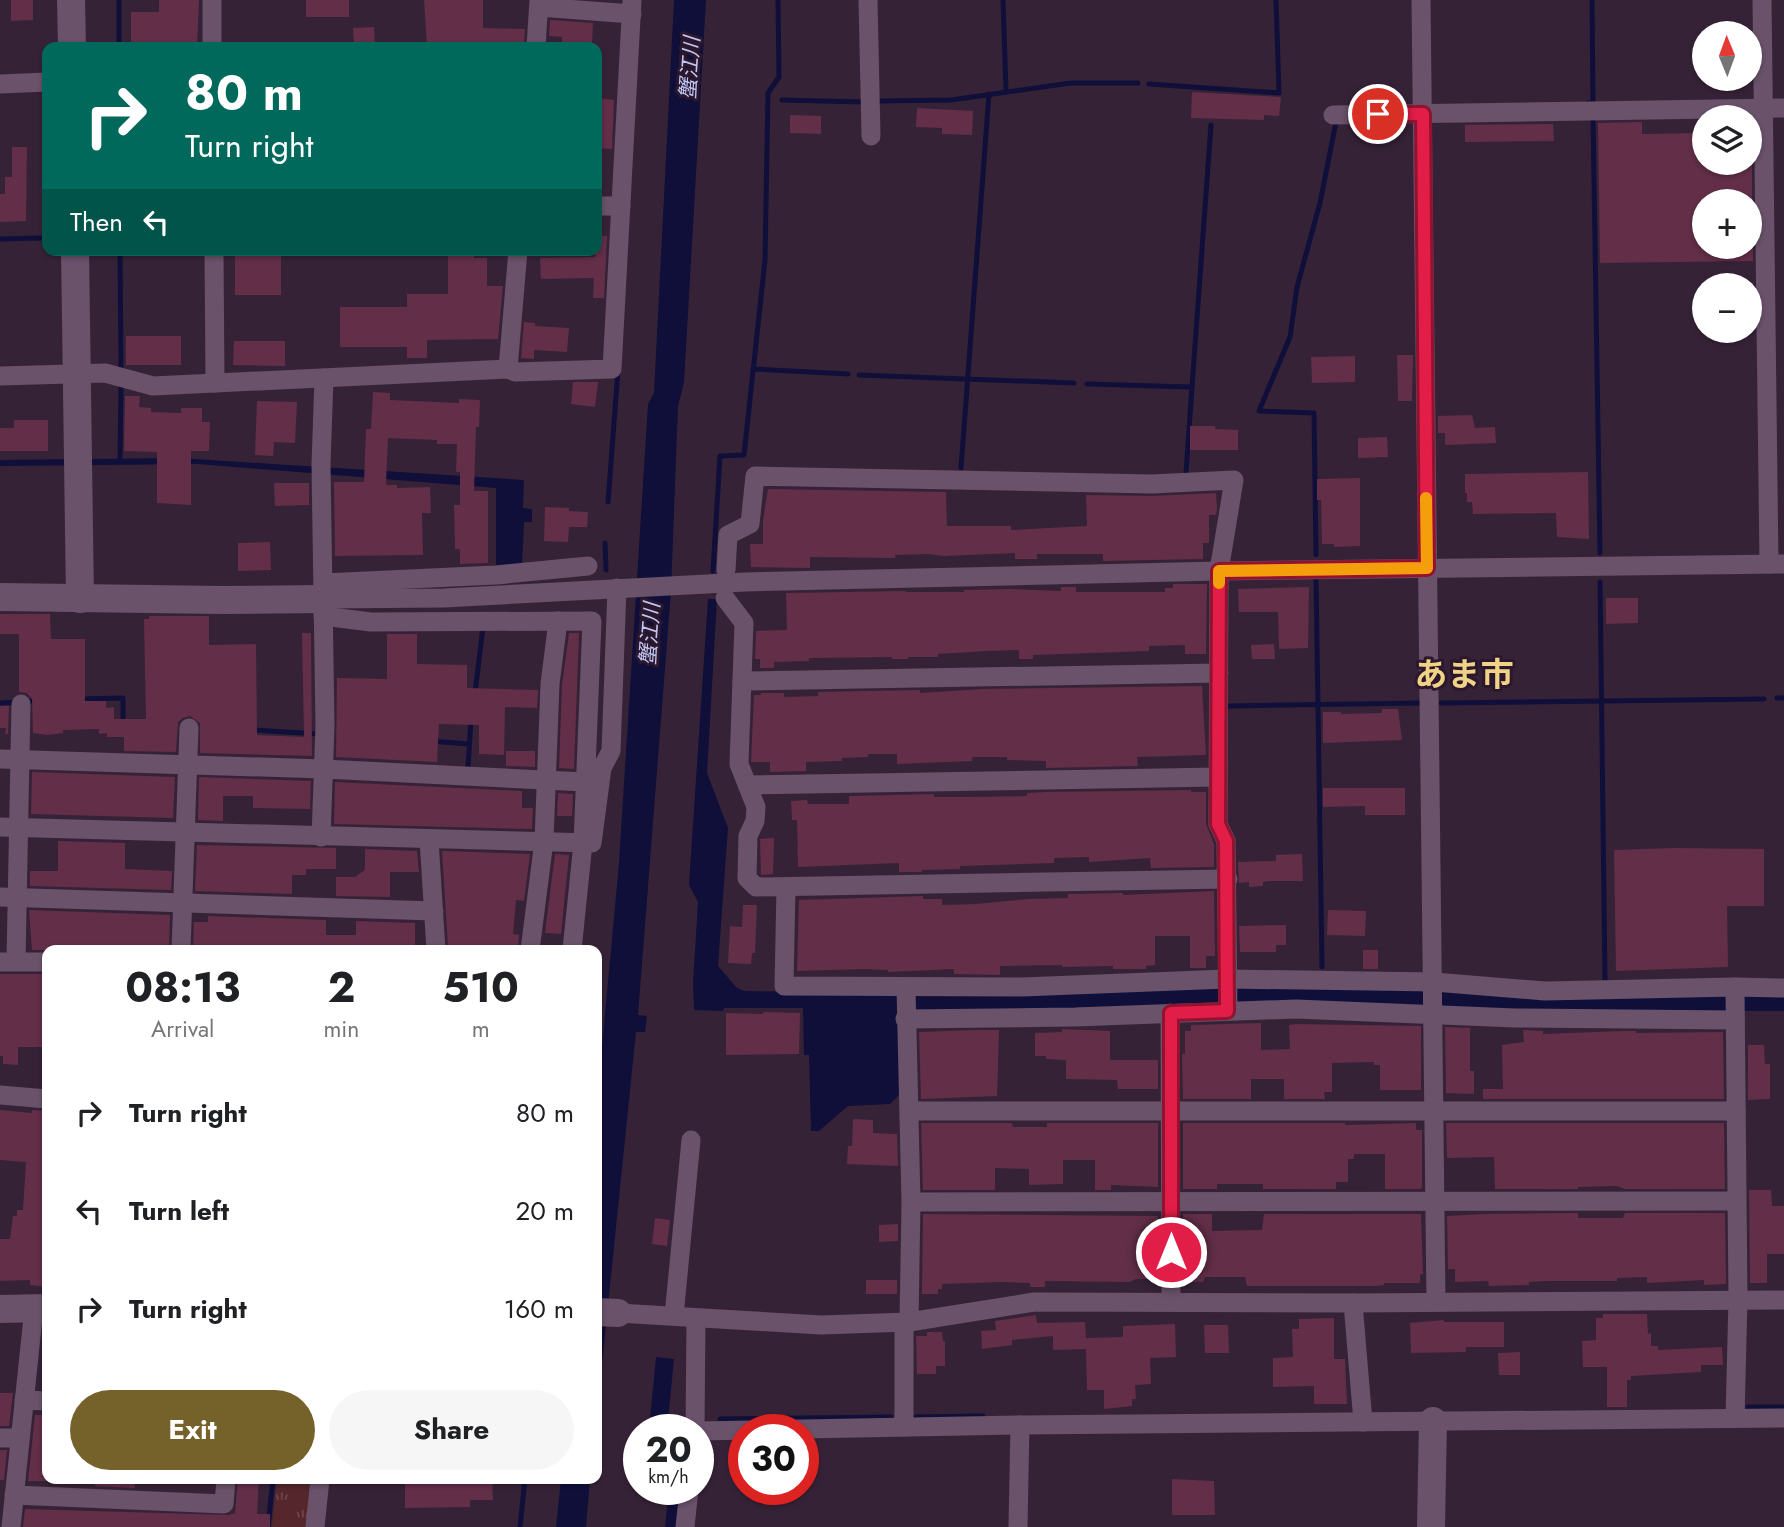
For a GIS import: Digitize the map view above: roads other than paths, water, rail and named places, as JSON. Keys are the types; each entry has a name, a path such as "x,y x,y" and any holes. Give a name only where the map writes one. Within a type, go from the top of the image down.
{"street":[{"path":"71,0 72,42"},
{"path":"212,0 212,42"},
{"path":"868,0 871,136"},
{"path":"1421,0 1436,1302"},
{"path":"0,597 444,597 683,585 1219,571 1776,564 1762,0"},
{"path":"0,376 105,373 153,386 508,369 515,372 611,369 632,7 539,4 536,42"},
{"path":"0,84 42,82"},
{"path":"1333,115 1784,108"},
{"path":"602,206 621,206"},
{"path":"75,256 80,598"},
{"path":"214,256 215,383"},
{"path":"508,369 517,256"},
{"path":"321,837 326,726 321,472 324,378"},
{"path":"726,570 728,535 750,524 755,475 1152,484 1234,480 1219,571 1218,824 1226,841 1228,879 1227,1008"},
{"path":"323,599 496,575 588,566"},
{"path":"9,827 185,834 592,843 602,768 611,751 621,588"},
{"path":"724,598 744,622 739,764 756,807 755,821 748,836 747,878 757,887 1228,879"},
{"path":"323,599 371,622 592,621 583,843 573,945"},
{"path":"531,945 544,841 550,684 558,621"},
{"path":"742,681 1219,674"},
{"path":"21,704 20,760 9,827 8,961 42,962"},
{"path":"181,945 189,728"},
{"path":"0,760 324,769 585,782"},
{"path":"748,785 1218,777"},
{"path":"429,840 436,945"},
{"path":"786,887 784,986 906,990 1227,982 1434,984 1545,991 1784,988"},
{"path":"8,898 434,911"},
{"path":"1735,988 1738,1299 1735,1418"},
{"path":"904,1427 911,1202 906,990"},
{"path":"906,1017 1075,1017 1227,1008 1434,1012 1515,1018 1735,1017"},
{"path":"1171,1013 1171,1302"},
{"path":"0,1095 42,1099"},
{"path":"910,1111 1736,1111"},
{"path":"674,1316 691,1140"},
{"path":"911,1202 1737,1201"},
{"path":"608,1312 821,1325 906,1322 1034,1301 1353,1303 1784,1300"},
{"path":"1353,1303 1363,1422"},
{"path":"0,1309 40,1308 24,1400 11,1527"},
{"path":"696,1318 696,1414"},
{"path":"24,1400 42,1401"},
{"path":"714,1430 1784,1418"},
{"path":"1431,1527 1433,1422"},
{"path":"1018,1527 1020,1425"},
{"path":"0,1438 20,1438"},
{"path":"14,1496 224,1504 226,1484"},
{"path":"315,1527 319,1484"},
{"path":"685,1527 687,1505"}],"water":[{"name":"蟹江川","path":"674,0 706,0 684,383 678,406 671,591 638,1015 647,1016 645,1032 636,1032 602,1364 602,1047 619,863 648,404 654,393"},
{"path":"179,458 524,480 523,508 532,509 532,522 524,522 522,566 496,567 496,488 198,464 0,466 0,460"},
{"path":"708,599 717,599 707,773 728,828 718,966 737,988 744,991 897,994 1219,987 1452,990 1545,995 1784,997 1784,1011 900,1011 903,1091 890,1104 848,1106 819,1131 811,1131 809,1055 804,1055 803,1008 694,1010 698,902 689,885"},
{"path":"656,1357 674,1359 669,1414 651,1414"},
{"path":"560,1484 590,1484 586,1527 556,1527"},
{"path":"667,1505 679,1505 676,1527 665,1527"}],"waterway":[{"path":"119,0 119,42"},
{"path":"713,571 720,456 744,455 765,260 768,93 779,77 778,0"},
{"path":"1003,0 1006,91"},
{"path":"1149,84 1279,93 1276,0"},
{"path":"1588,103 1593,103 1592,0"},
{"path":"877,101 951,100 1071,83 1138,83"},
{"path":"961,468 989,94"},
{"path":"782,100 865,102"},
{"path":"1593,117 1600,553"},
{"path":"1316,555 1314,413 1259,411 1290,337 1297,287 1320,203 1336,122"},
{"path":"1087,384 1192,387 1211,125"},
{"path":"0,239 42,238"},
{"path":"120,256 121,367"},
{"path":"753,369 848,374"},
{"path":"608,502 618,370"},
{"path":"859,375 1074,383"},
{"path":"120,462 121,387"},
{"path":"1186,473 1192,387"},
{"path":"605,543 606,570"},
{"path":"1316,578 1322,967"},
{"path":"1600,582 1605,980"},
{"path":"475,693 483,627"},
{"path":"80,699 123,698 123,721 128,722"},
{"path":"1777,698 1784,698"},
{"path":"1441,703 1764,699"},
{"path":"0,703 39,701"},
{"path":"1229,706 1421,703"},
{"path":"468,766 471,720"},
{"path":"253,730 318,734"},
{"path":"431,741 468,744"},
{"path":"1748,1407 1784,1407"},
{"path":"916,1417 983,1416"},
{"path":"720,1419 891,1417"},
{"path":"268,1527 272,1484"},
{"path":"520,1527 524,1484"}],"district":[{"name":"あま市","path":"1464,674"}]}
